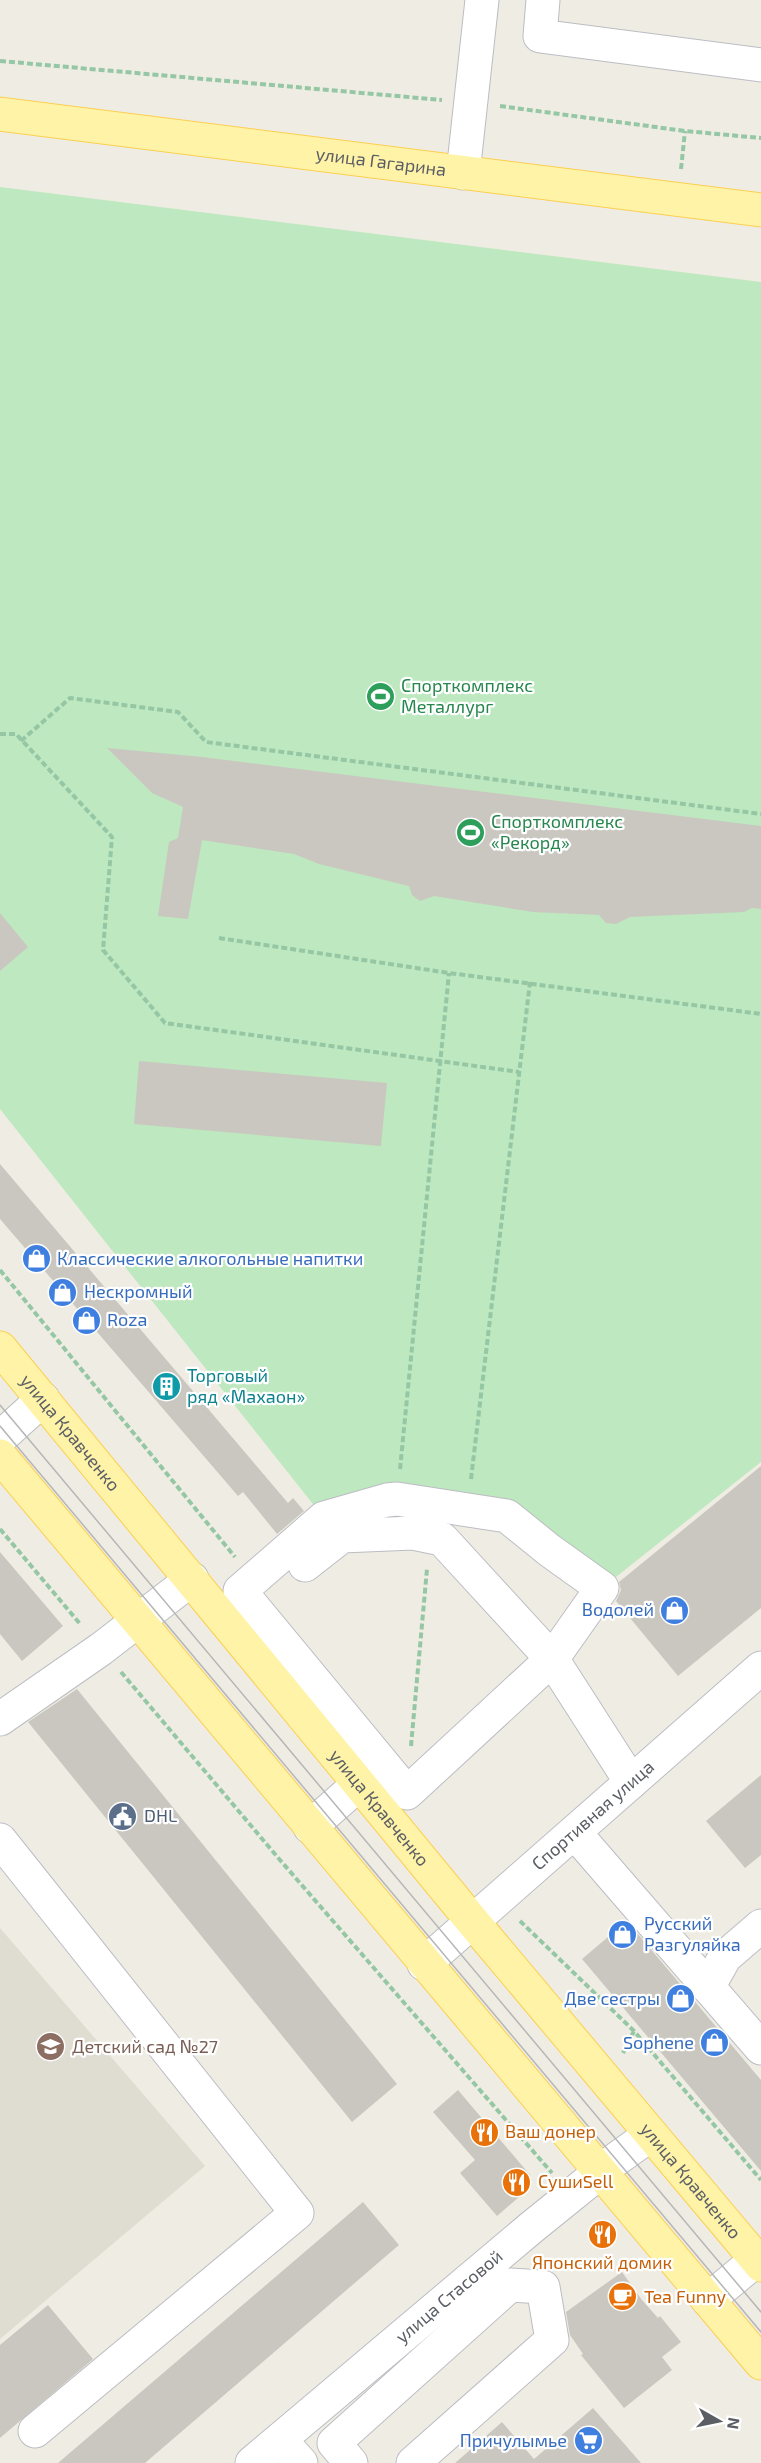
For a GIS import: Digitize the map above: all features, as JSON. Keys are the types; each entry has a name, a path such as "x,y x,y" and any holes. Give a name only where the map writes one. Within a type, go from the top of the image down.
{"main road":[{"name":"улица Гагарина","path":"0,114 761,210"},
{"name":"улица Кравченко","path":"0,1348 650,2135 759,2260"},
{"path":"0,1456 761,2363"}],"street":[{"path":"463,173 482,0"},
{"path":"543,0 540,36 761,65"},
{"path":"0,1438 43,1399"},
{"path":"397,1499 507,1516 602,1588 552,1659 407,1793 240,1591 324,1518 397,1499"},
{"path":"305,1564 342,1536 413,1533 442,1539 552,1659 632,1782"},
{"path":"0,1719 101,1649 192,1579"},
{"name":"Спортивная улица","path":"424,1964 761,1668"},
{"path":"310,1827 360,1783"},
{"path":"575,1833 761,2048"},
{"path":"0,1840 297,2213 35,2431"},
{"path":"708,1987 725,1958 761,1926"},
{"name":"улица Стасовой","path":"252,2463 290,2451 571,2196 650,2135"},
{"path":"708,2300 759,2260"},
{"path":"351,2463 334,2443 510,2285 543,2287 552,2340 413,2463"}],"path":[{"path":"0,61 472,102 761,138"},
{"path":"21,741 70,698 178,712 206,741 761,814"},
{"path":"0,734 16,734 112,837 103,950 165,1023 519,1072"},
{"path":"219,939 449,973 761,1014"},
{"path":"397,1499 449,973"},
{"path":"459,1509 471,1483 531,982"},
{"path":"0,1270 253,1579"},
{"path":"0,1529 280,1860 571,2196"}],"shaded area":[{"name":"Детский сад №27","path":"0,1928 205,2166 0,2339"}],"green space":[{"name":"Спорткомплекс Металлург","path":"0,187 761,282 761,1462 602,1588 507,1516 397,1499 324,1518 0,1109"}],"building":[{"name":"Спорткомплекс «Рекорд»","path":"107,748 202,757 761,826 761,909 752,908 744,912 630,917 616,924 606,923 599,915 533,912 434,896 420,901 412,895 409,886 319,864 294,854 202,840 188,919 158,916 169,842 178,838 183,807 152,793"},
{"path":"0,913 28,947 0,971"},
{"path":"139,1061 387,1083 381,1146 134,1124"},
{"name":"Торговый ряд «Махаон»","path":"0,1164 288,1503 293,1498 304,1511 277,1534 243,1492 238,1496 0,1219"},
{"path":"761,1466 761,1608 678,1676 616,1601 621,1590 619,1582"},
{"path":"0,1552 63,1626 22,1661 0,1634"},
{"path":"77,1689 397,2084 352,2122 28,1722"},
{"path":"761,1775 761,1855 745,1868 706,1821"},
{"path":"627,1921 761,2080 761,2171 582,1959"},
{"path":"458,2090 530,2175 525,2192 497,2216 460,2173 475,2160 433,2112"},
{"path":"363,2202 399,2245 145,2463 58,2463"},
{"path":"622,2272 642,2300 658,2318 660,2316 681,2342 662,2357 672,2370 624,2408 581,2355 583,2354 570,2335 566,2312"},
{"path":"48,2305 93,2359 0,2438 0,2345"},
{"name":"Причулымье","path":"593,2408 641,2463 455,2463 502,2422 534,2459"}],"tram line":[{"path":"0,1405 761,2312"},
{"path":"0,1426 761,2332"}],"place":[{"name":"Спорткомплекс Металлург","path":"380,696"},
{"name":"Спорткомплекс «Рекорд»","path":"470,832"},
{"name":"Классические алкогольные напитки","path":"36,1259"},
{"name":"Нескромный","path":"63,1292"},
{"name":"Roza","path":"86,1320"},
{"name":"Торговый ряд «Махаон»","path":"166,1386"},
{"name":"Водолей","path":"675,1610"},
{"name":"DHL","path":"123,1816"},
{"name":"Русский Разгуляйка","path":"623,1934"},
{"name":"Две сестры","path":"681,1999"},
{"name":"Sophene","path":"715,2043"},
{"name":"Детский сад №27","path":"51,2047"},
{"name":"Ваш донер","path":"484,2132"},
{"name":"СушиSell","path":"517,2182"},
{"name":"Японский домик","path":"602,2234"},
{"name":"Tea Funny","path":"623,2297"},
{"name":"Причулымье","path":"588,2441"}]}
